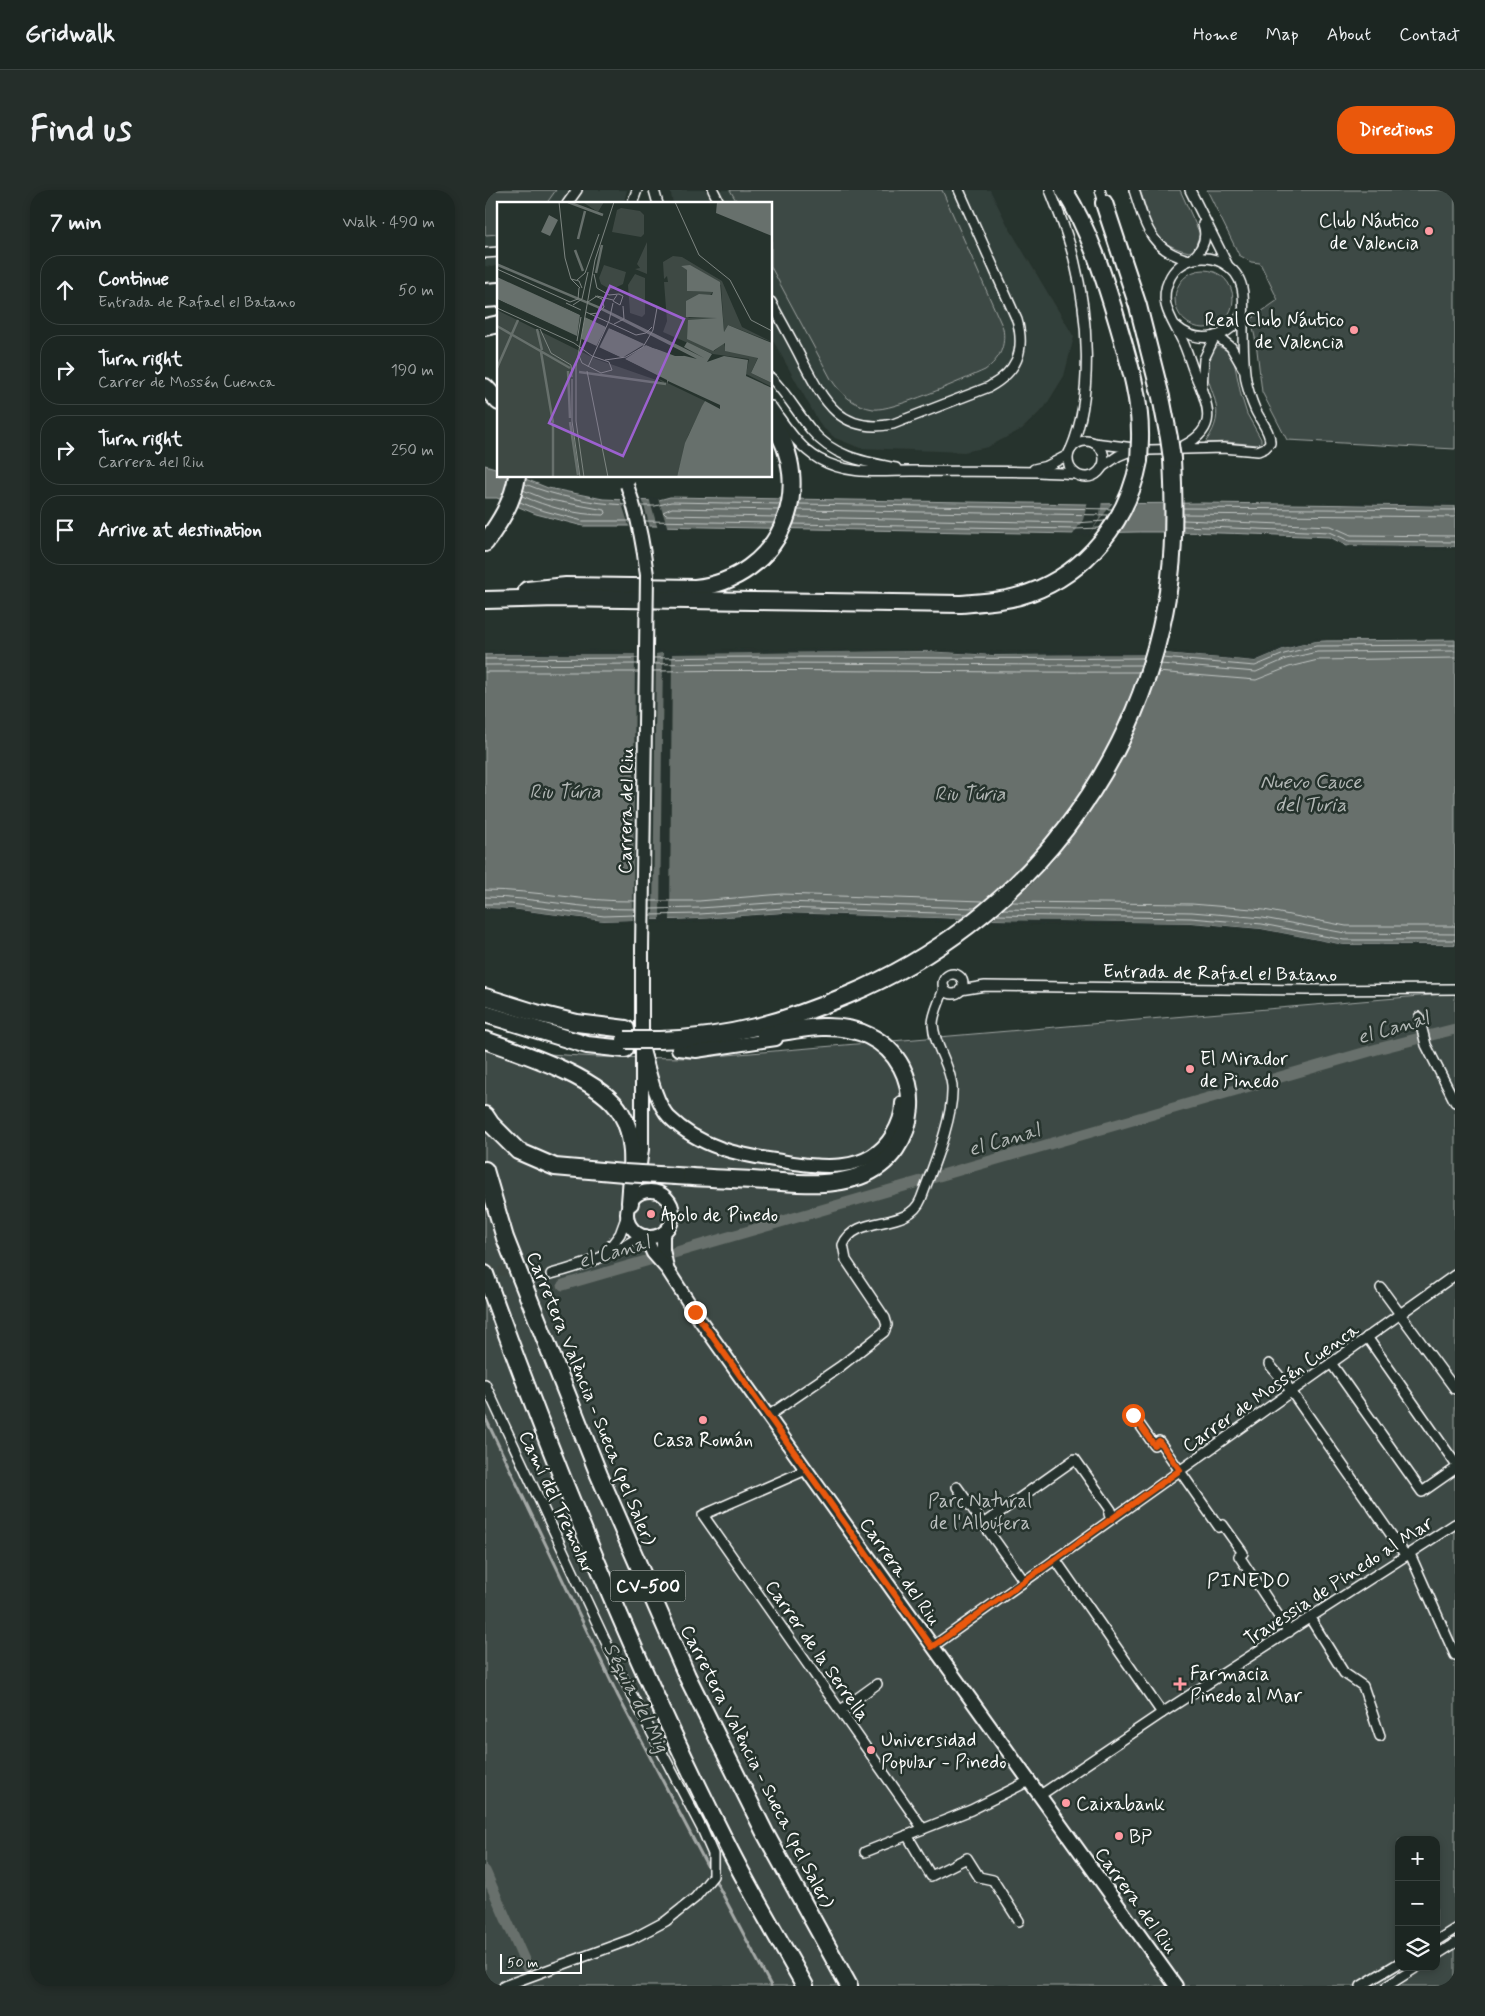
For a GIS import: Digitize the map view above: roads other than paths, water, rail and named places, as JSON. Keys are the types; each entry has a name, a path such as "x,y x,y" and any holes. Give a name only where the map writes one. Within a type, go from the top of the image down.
{"highway":[{"path":"485,600 557,598 961,604 1007,599 1029,593 1063,576 1094,550 1111,529 1129,496 1135,479 1141,421 1136,388 1106,284 1090,238 1064,190"},
{"path":"485,1014 587,1045 629,1040 658,1040 773,1017 836,1000 903,969 967,928 1011,891 1036,865 1075,817 1112,758 1128,726 1151,662 1165,605 1172,549 1173,449 1138,306 1102,197"},
{"path":"485,387 497,400"},
{"path":"485,594 566,586 695,588 711,586 727,580 752,566 772,545 787,515 792,486 791,466 787,450 779,431 773,423"},
{"path":"485,543 504,514 513,493 517,478"},
{"path":"485,996 629,1040"},
{"path":"485,1115 491,1124 518,1151 555,1167 811,1184 839,1182 862,1176 881,1165 896,1150 907,1127 911,1102 909,1085 904,1071 890,1051 869,1035 847,1028 801,1029 678,1049 658,1040"},
{"path":"485,1040 582,1079 610,1099 621,1112 630,1140 632,1166 631,1204"},
{"name":"Carretera València - Sueca (pel Saler)","path":"485,1170 505,1238 599,1475 687,1676 765,1833 849,1986"},
{"name":"CV-500","path":"485,1274 519,1371 567,1494 654,1692 728,1846 805,1986"},
{"path":"485,1306 500,1343 519,1371"}],"street":[{"path":"568,202 577,190"},
{"path":"633,202 637,190"},
{"path":"713,190 719,202"},
{"path":"773,306 821,396 836,412 856,424 880,427 893,424 989,388 999,382 1008,374 1019,354 1020,331 1017,320 959,190"},
{"path":"1051,190 1074,261 1084,322 1086,349 1085,392 1080,425 1070,452 1069,466 1075,474"},
{"path":"1134,190 1146,225 1155,240 1166,250 1191,260 1210,258 1229,266"},
{"path":"1173,449 1197,438 1205,426 1207,407 1202,389 1165,306 1166,286 1176,269 1191,260 1204,242 1205,231 1190,190"},
{"path":"1190,190 1229,266 1242,283 1245,295 1245,375"},
{"path":"485,300 497,296"},
{"path":"1174,324 1189,335 1198,338 1216,336 1229,330 1236,323 1244,307"},
{"path":"1024,472 1047,466 1070,452 1079,443 1094,443 1138,450 1223,448 1258,451 1268,446 1270,437 1254,407 1245,375 1236,353 1227,342 1216,336"},
{"path":"1202,389 1204,359 1216,336"},
{"path":"773,380 791,400 812,431 834,450 864,462 908,471"},
{"path":"773,409 801,444 819,459 840,468 862,472 1024,472 1075,474 1087,478 1098,473 1104,462 1102,451 1094,443"},
{"path":"1102,467 1118,456 1138,450"},
{"name":"Carrera del Riu","path":"625,481 636,508 643,538 647,575 642,950 629,1040 642,1150 658,1192"},
{"name":"Entrada de Rafael el Batano","path":"944,988 944,980 949,975 956,974 962,979 985,986"},
{"path":"937,1010 963,987 962,979"},
{"name":"Entrada de Rafael el Batano","path":"957,992 985,986 1308,990 1455,989"},
{"path":"768,1416 841,1366 884,1332 887,1325 885,1318 846,1260 843,1245 850,1233 860,1228 908,1214 915,1208 922,1196 950,1112 952,1086 948,1066 936,1039 933,1023 944,988 947,991 957,992"},
{"path":"1419,1021 1426,1045 1455,1102"},
{"path":"629,1040 667,1116 692,1136 719,1149 803,1165 824,1167 845,1165 867,1158 883,1146 893,1134 900,1116 902,1092 894,1068 888,1058 876,1047 858,1037 837,1033 818,1033 697,1051 678,1049"},
{"name":"Carrera del Riu","path":"631,1204 642,1150"},
{"path":"603,1256 620,1234 631,1204 647,1191 658,1192 670,1201 673,1208 673,1220 663,1233 658,1251"},
{"path":"631,1204 632,1228 643,1236 654,1237 663,1233"},
{"path":"551,1274 576,1268 614,1252 643,1236"},
{"name":"Carrera del Riu","path":"643,1236 658,1251 667,1269 700,1320 1176,1986"},
{"name":"Carrer de Mossén Cuenca","path":"932,1647 1455,1275"},
{"path":"1381,1288 1455,1389"},
{"path":"1367,1337 1455,1463"},
{"path":"1331,1363 1422,1492 1455,1469"},
{"path":"1269,1364 1286,1384 1408,1555 1455,1655"},
{"name":"Camí del Tremolar","path":"485,1384 620,1672 703,1829 713,1854 713,1876 695,1898 666,1921 631,1939 504,1986"},
{"path":"1133,1415 1154,1445 1159,1441 1219,1527 1223,1524 1243,1553 1239,1556 1289,1632"},
{"path":"983,1524 1075,1459 1111,1510 1109,1514 1111,1519"},
{"name":"Carrer de la Serrella","path":"806,1470 703,1515 923,1829"},
{"path":"957,1487 1024,1581"},
{"name":"Travessia de Pinedo al Mar","path":"1039,1796 1162,1713 1455,1524"},
{"path":"1055,1559 1162,1713"},
{"path":"1310,1618 1344,1673 1363,1686 1380,1736"},
{"path":"841,1710 877,1684"},
{"path":"865,1852 971,1810 1029,1781"},
{"path":"907,1835 931,1876 967,1858 979,1877 993,1880 1019,1921"},
{"path":"1440,1938 1455,1929"},
{"path":"1440,1953 1455,1944"},
{"path":"1361,1986 1395,1965"},
{"path":"1387,1986 1411,1971"}],"water":[{"path":"485,465 497,468 497,478 523,478 548,488 603,499 655,501 670,497 1086,504 1202,503 1455,506 1455,547 1347,546 1330,537 1203,532 1076,534 583,526 536,514 497,498 485,498"},
{"name":"Nuevo Cauce del Turia","path":"1455,640 1455,945 1344,945 1261,929 1191,923 1026,921 783,913 700,919 604,921 511,909 485,908 485,654 925,651 993,655 1165,653 1255,661 1283,649 1316,641"}],"waterway":[{"name":"el Canal","path":"563,1285 1377,1049 1455,1029"},
{"name":"Séquia del Mig","path":"485,1417 618,1696 710,1871"},
{"path":"485,1871 528,1969"},
{"name":"Séquia del Mig","path":"713,1876 771,1986"}],"tunnel":[{"path":"485,1270 551,1274"}],"place":[{"name":"Club Náutico de Valencia","path":"1429,231"},
{"name":"Real Club Náutico de Valencia","path":"1354,330"},
{"name":"El Mirador de Pinedo","path":"1190,1069"},
{"name":"Apolo de Pinedo","path":"651,1214"},
{"name":"Casa Román","path":"703,1420"},
{"name":"Farmacia Pinedo al Mar","path":"1180,1684"},
{"name":"Universidad Popular - Pinedo","path":"871,1750"},
{"name":"Caixabank","path":"1066,1803"},
{"name":"BP","path":"1119,1836"}],"district":[{"name":"PINEDO","path":"1249,1580"}],"water label":[{"name":"Riu Túria","path":"565,791"},
{"name":"Riu Túria","path":"970,793"}],"park label":[{"name":"Parc Natural de l'Albufera","path":"980,1511"}]}
